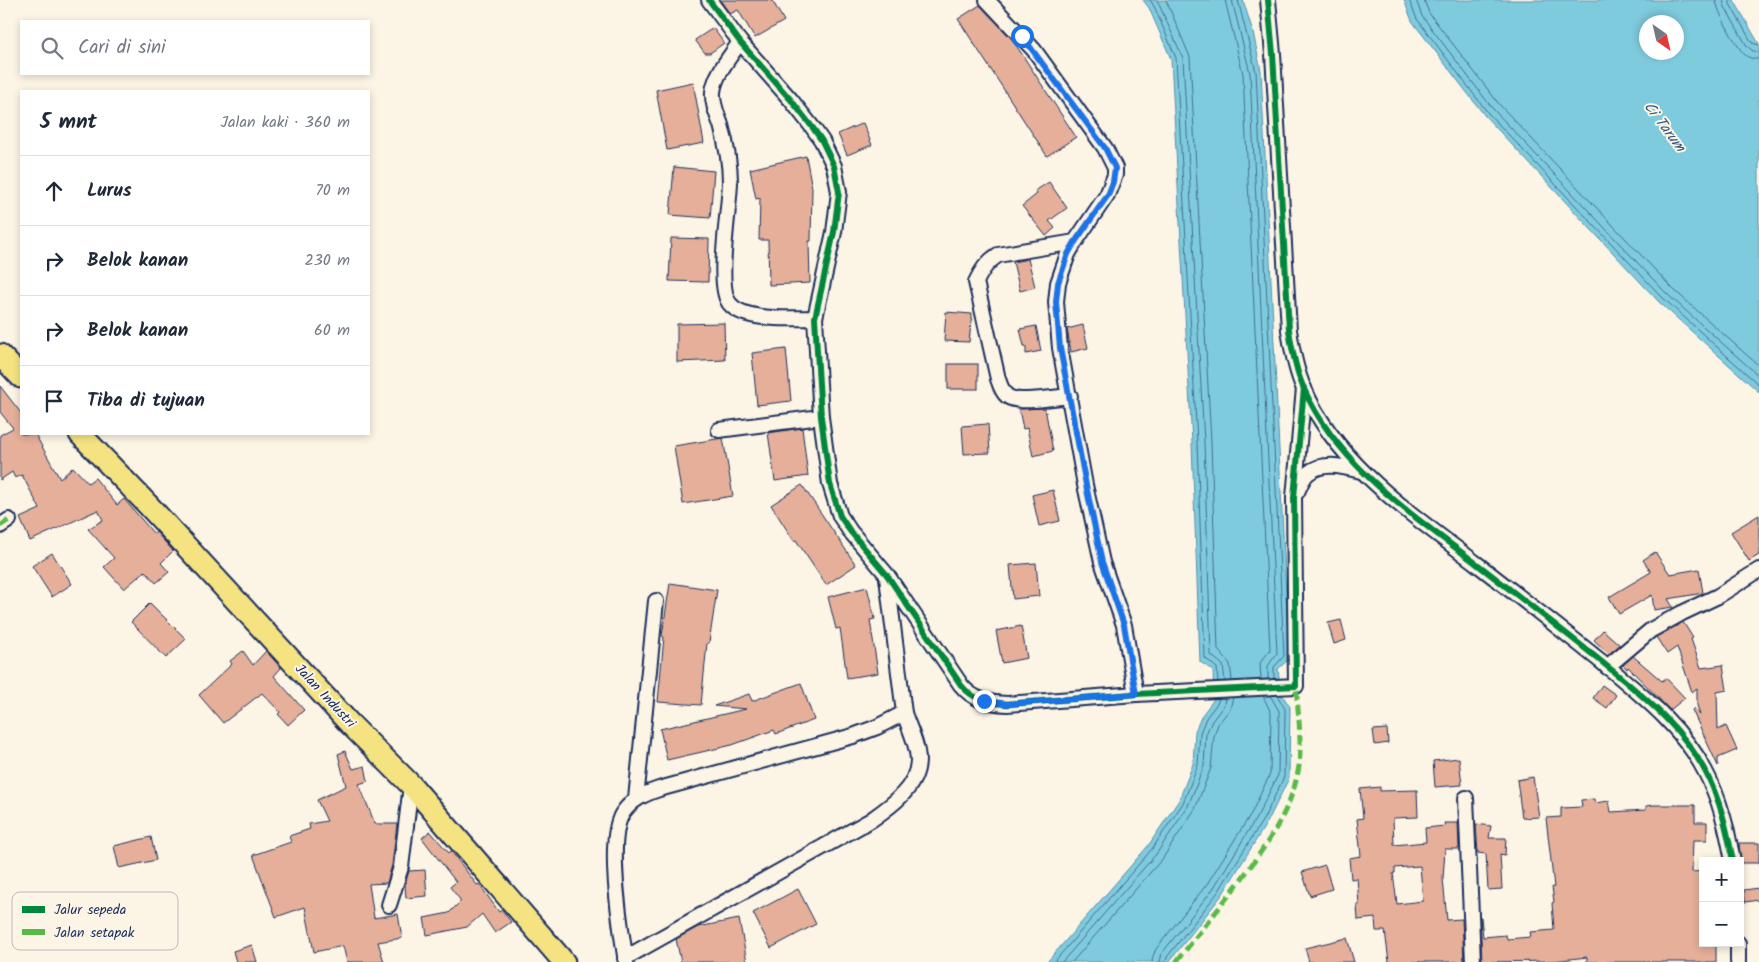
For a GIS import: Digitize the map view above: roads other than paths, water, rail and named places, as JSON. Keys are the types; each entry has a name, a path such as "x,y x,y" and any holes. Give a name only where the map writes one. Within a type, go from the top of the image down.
{"main road":[{"path":"0,355 20,376"},
{"name":"Jalan Industri","path":"81,435 350,724 411,784 564,962"}],"street":[{"path":"709,0 740,42 813,128 822,141 834,166 839,192 834,232 814,318 821,417 830,484 840,516 850,531 887,575 967,693 994,703 1007,704 1136,694 1296,686 1294,497 1304,388"},
{"path":"987,0 1034,50 1105,148 1115,168 1115,175 1108,195 1075,242 1064,263 1056,291 1060,348 1099,551 1124,625 1136,694"},
{"path":"1268,0 1273,54 1288,330 1304,388 1320,417 1361,471 1410,513 1549,619 1636,690 1665,717 1684,739 1705,770 1720,804 1732,857"},
{"path":"740,42 719,74 713,93 726,148 730,180 723,279 725,296 733,307 746,314 778,318 814,318"},
{"path":"1070,396 1022,400 1012,399 1006,395 1000,387 976,282 990,260 998,255 1075,242"},
{"path":"719,430 821,417"},
{"path":"1294,497 1307,474 1312,471 1335,466 1361,471"},
{"path":"1607,667 1651,630 1718,596 1759,570"},
{"path":"887,575 904,713 916,745 918,762 914,776 906,791 891,806 871,820 625,960 617,904 615,843 617,827 621,816 636,799 646,793 659,789 854,736 904,713"},
{"path":"636,799 656,601"},
{"path":"389,905 401,867 411,784"},
{"path":"1466,798 1474,962"},
{"path":"1738,947 1738,962"}],"water":[{"path":"1143,0 1243,0 1253,32 1261,71 1289,659 1278,669 1281,693 1290,707 1289,778 1268,821 1222,895 1169,962 1047,962 1148,846 1179,800 1193,764 1195,731 1202,715 1214,699 1213,670 1200,662 1192,443 1171,59 1149,8"},
{"name":"Ci Tarum","path":"1404,0 1734,0 1759,44 1759,392 1659,302 1485,116 1412,21"}]}
